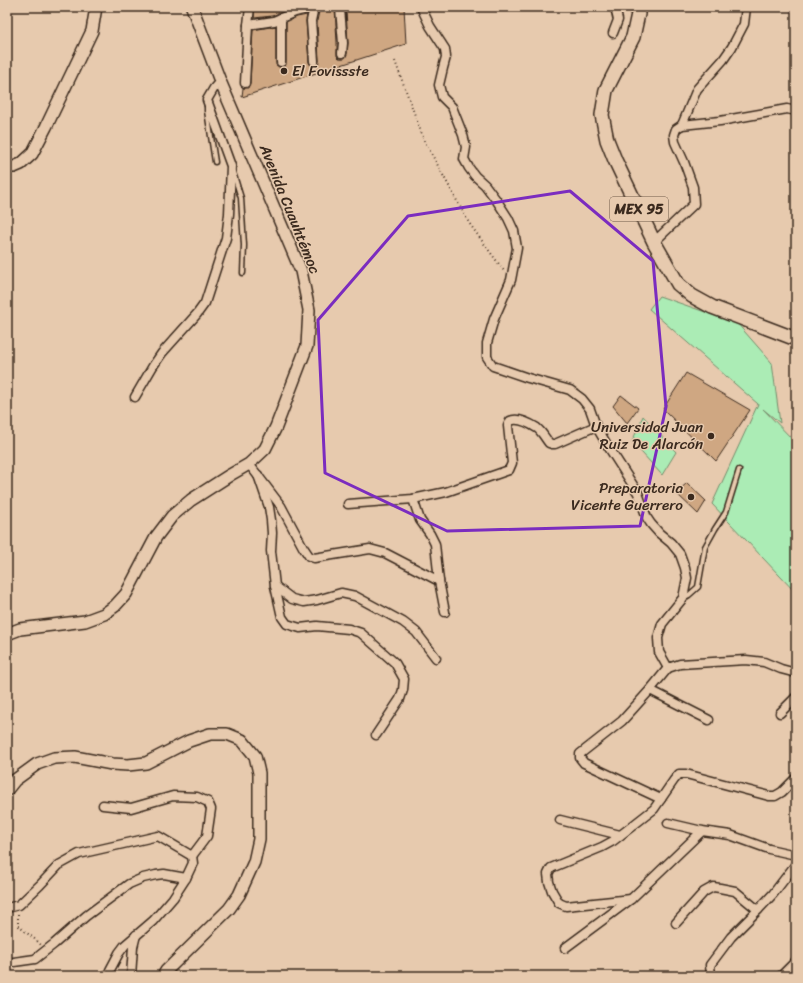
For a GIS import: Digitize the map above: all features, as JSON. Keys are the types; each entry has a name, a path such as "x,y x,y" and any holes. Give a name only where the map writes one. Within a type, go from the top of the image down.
{"main road":[{"path":"7,167 21,164 32,154 92,31 96,7"},
{"name":"MEX 95","path":"637,7 638,14 632,37 606,90 602,115 608,140 616,160 654,242 678,284 692,296 712,307 796,339"},
{"name":"Avenida Cuauhtémoc","path":"7,634 20,629 85,621 104,614 115,606 126,594 156,538 172,516 191,500 249,464 265,449 276,427 307,346 310,310 301,271 220,81 194,8"},
{"path":"7,790 15,780 37,764 54,758 75,757 112,764 128,765 146,763 189,741 210,734 227,734 242,740 254,756 259,773 260,839 254,862 239,895 229,909 166,971 163,976"}],"street":[{"path":"245,83 250,7"},
{"path":"248,25 274,21 295,10 314,7 311,20 314,61"},
{"path":"341,7 343,43 342,53"},
{"path":"422,7 430,26 445,49 446,57 439,85 442,97 452,107 463,135 466,147 464,159 475,176 485,185 497,201 514,231 517,248 511,280 494,319 487,343 487,357 494,366 528,378 570,390 582,399 590,410 596,426 606,443 638,493 647,518 658,533 671,543 680,554 687,578 683,598 662,624 658,638 659,652 668,668"},
{"path":"614,33 618,20 615,7"},
{"path":"682,125 697,89 723,60 732,47 744,24 746,7"},
{"path":"281,18 281,62"},
{"path":"135,397 162,353 205,303 226,238 232,166 208,100 214,88 220,81"},
{"path":"654,242 694,204 693,187 675,142 674,135 676,129 682,125 720,121 787,109 796,111"},
{"path":"348,504 413,499 446,492 508,470 512,463 508,426 510,421 514,419 520,420 536,428 549,443 552,444 596,426"},
{"path":"249,464 281,506 309,556 314,558 370,549 385,553 439,581"},
{"path":"258,475 269,507 272,534 270,551 275,586 282,617 287,624 300,628 317,626 349,629 361,633 395,663 404,679 400,699 376,735"},
{"path":"413,499 420,520 430,534 434,544 444,612"},
{"path":"275,586 292,599 304,602 341,593 355,596 403,622 416,632 436,658"},
{"path":"661,800 584,763 580,758 580,754 622,721 668,668 680,664 746,660 764,662 781,670 796,673"},
{"path":"650,690 709,720"},
{"path":"780,713 796,697"},
{"path":"631,899 566,906 559,903 552,891 548,874 551,868 613,841 654,809 679,774 686,774 769,796 775,796 782,792 796,778"},
{"path":"103,805 131,808 173,796 197,797 208,802 211,809 207,836 192,856 193,863 186,878 173,898 152,920 125,944 108,976"},
{"path":"560,820 620,835"},
{"path":"668,823 702,831 730,835 769,849 796,856"},
{"path":"565,948 631,899 702,831"},
{"path":"7,908 19,905 59,865 79,854 158,836 192,856"},
{"path":"711,976 710,965 731,937 773,894 796,864"},
{"path":"7,963 35,959 86,916 129,884 156,874 186,878"},
{"path":"676,923 704,892 713,887 735,891 758,910"},
{"path":"131,976 133,947 136,935"},
{"path":"781,976 796,961"}],"lane":[{"path":"208,100 206,111 214,162"},
{"path":"232,166 241,198 244,245 243,274"},
{"path":"683,598 698,587 706,547 726,512 739,470"}],"path":[{"path":"395,61 424,140 469,223 511,280"},
{"path":"18,926 37,940 46,950"}],"highlighted area":[{"path":"570,191 653,261 666,407 640,526 447,531 325,473 318,320 408,216"}],"green space":[{"path":"659,296 737,323 772,363 780,423 763,409 796,443 796,593 712,504 758,404 649,309"},
{"path":"643,416 676,452 662,475 632,442"}],"building":[{"path":"255,7 293,7 272,16 254,18"},
{"name":"El Fovissste","path":"320,7 335,7 337,56 339,58 345,58 347,54 348,43 346,7 404,7 406,44 242,97 243,88 248,88 250,83 253,30 276,26 276,65 283,67 286,65 286,22 297,17 307,15 306,21 309,62 312,66 317,65 319,61 317,21"},
{"name":"Universidad Juan Ruiz De Alarcón","path":"686,373 750,410 716,461 663,409"},
{"path":"621,395 638,408 627,423 613,406"},
{"name":"Preparatoria Vicente Guerrero","path":"687,483 706,501 698,514 676,493"}],"place":[{"name":"El Fovissste","path":"284,71"},
{"name":"Universidad Juan Ruiz De Alarcón","path":"711,436"},
{"name":"Preparatoria Vicente Guerrero","path":"691,497"}]}
